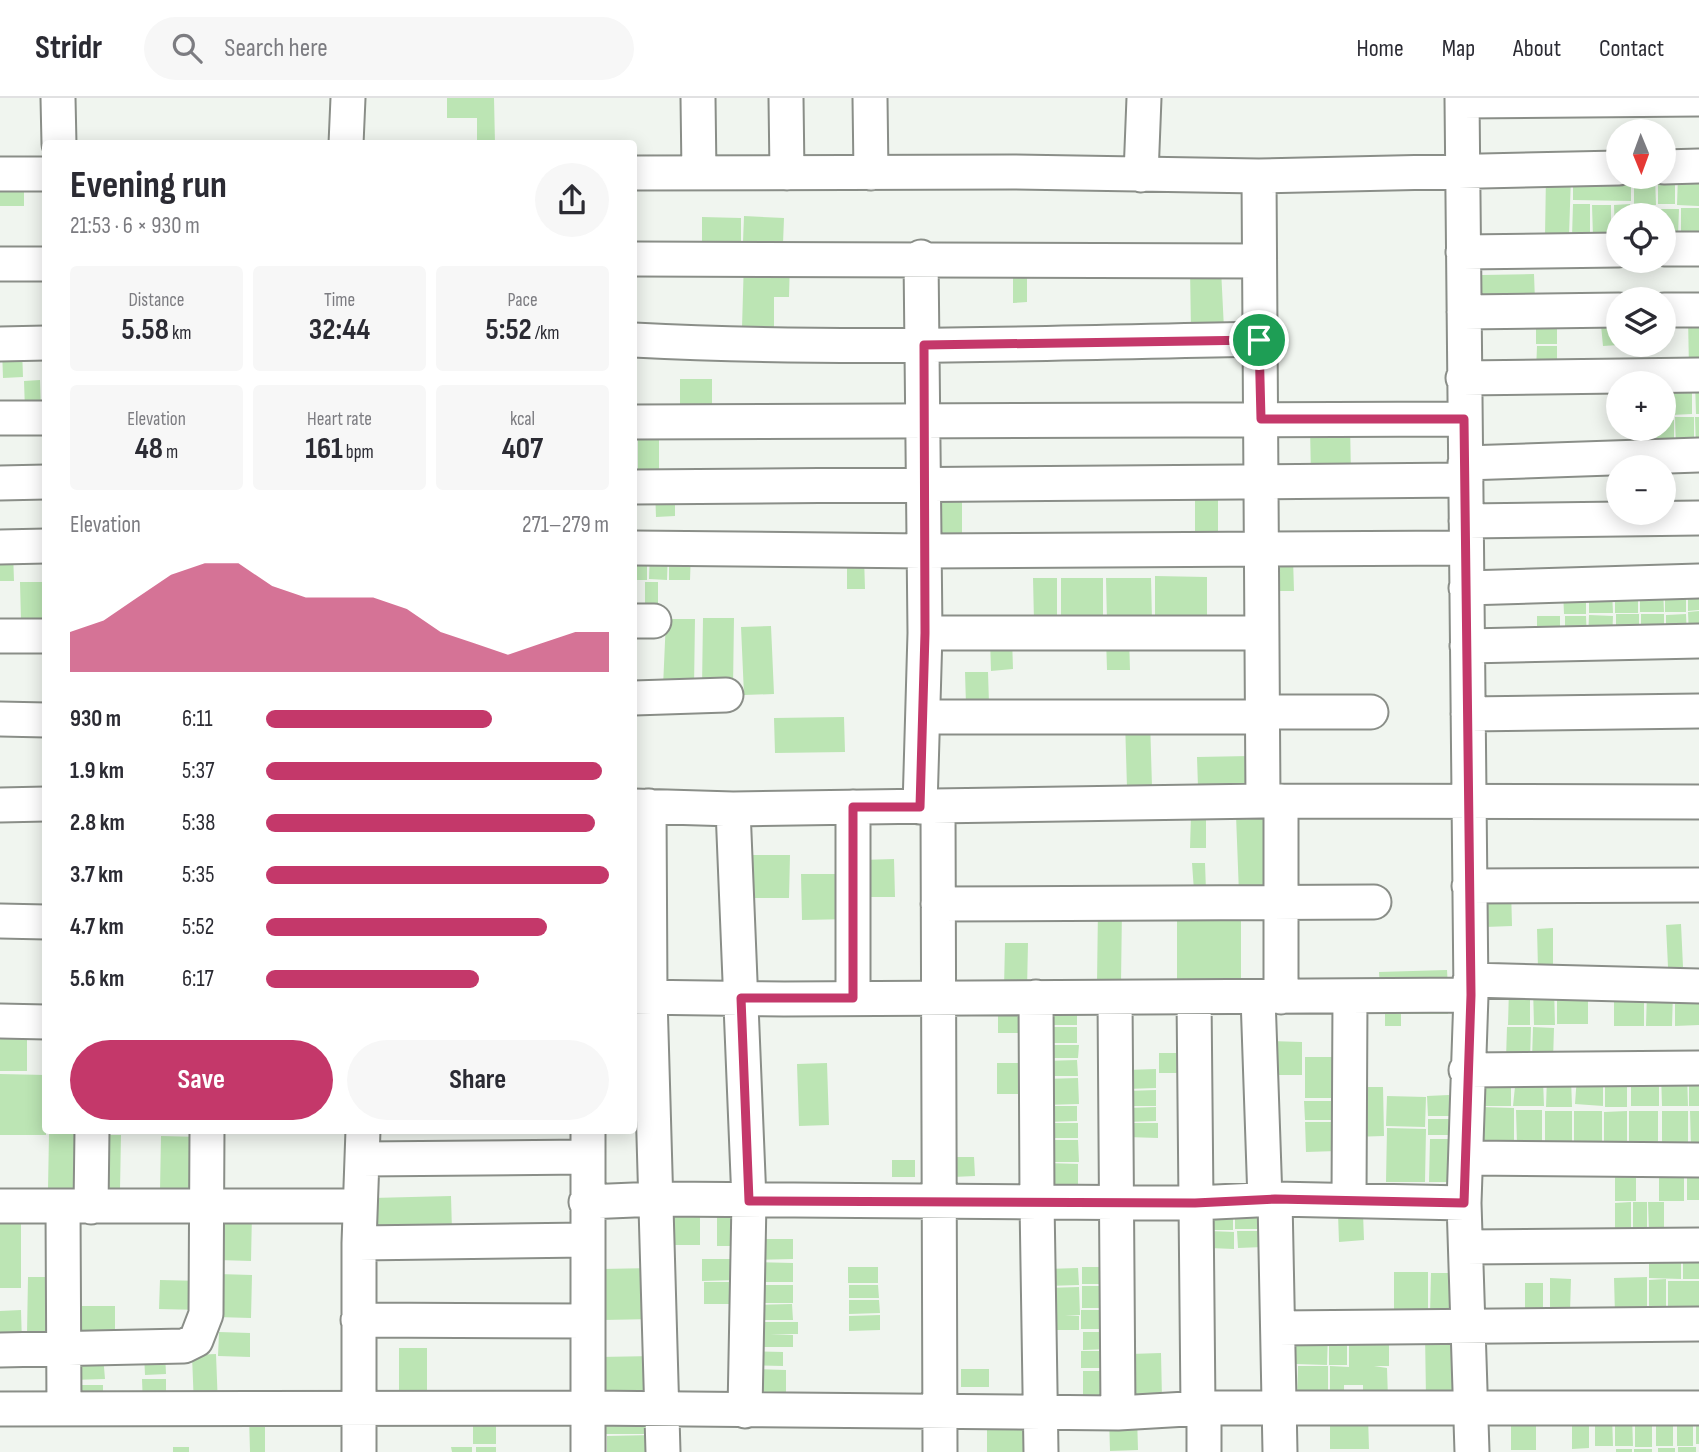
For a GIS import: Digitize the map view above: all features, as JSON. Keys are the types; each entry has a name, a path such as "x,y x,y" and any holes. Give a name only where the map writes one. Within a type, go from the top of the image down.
{"street":[{"path":"58,98 59,140"},
{"path":"346,140 348,98"},
{"path":"698,98 699,173"},
{"path":"786,98 787,173"},
{"path":"870,98 871,173"},
{"path":"1140,175 1144,98"},
{"path":"1472,1452 1464,1203 1470,987 1462,99 1699,99"},
{"path":"1676,167 1699,166"},
{"path":"637,173 1259,176 1606,168"},
{"path":"0,174 42,174"},
{"path":"1259,176 1262,715 1281,903 1270,997 1270,1200 1282,1408 1280,1452"},
{"path":"1676,249 1699,249"},
{"path":"1463,252 1606,250"},
{"path":"637,259 921,257 1259,261"},
{"path":"921,257 924,345 923,717 938,904 940,1452"},
{"path":"0,264 42,264"},
{"path":"1464,312 1606,310"},
{"path":"1676,310 1699,310"},
{"path":"637,340 714,344 924,345 1259,340"},
{"path":"0,344 42,343"},
{"path":"1464,378 1699,375"},
{"path":"0,418 42,418"},
{"path":"637,422 1464,419"},
{"path":"637,487 1261,482 1465,472 1699,455"},
{"path":"0,483 42,482"},
{"path":"637,548 924,551 1261,548 1699,518"},
{"path":"0,547 42,546"},
{"path":"1466,588 1699,581"},
{"path":"925,633 1260,634"},
{"path":"0,636 42,636"},
{"path":"1467,646 1699,642"},
{"path":"637,698 726,695"},
{"path":"923,717 1371,712"},
{"path":"1468,714 1699,712"},
{"path":"0,719 42,720"},
{"path":"663,1452 658,1199 642,997 641,806 733,809 1272,801 1699,802"},
{"path":"2,810 42,805"},
{"path":"853,807 853,998"},
{"path":"733,809 749,1201 745,1410"},
{"path":"1469,886 1699,885"},
{"path":"938,904 1374,902"},
{"path":"0,921 42,922"},
{"path":"642,997 1270,997 1350,996 1470,987 1699,986"},
{"path":"1349,1200 1350,996"},
{"path":"1194,997 1195,1203 1204,1452"},
{"path":"1036,998 1041,1452"},
{"path":"1115,998 1118,1413"},
{"path":"0,1021 42,1022"},
{"path":"1466,1070 1699,1068"},
{"path":"64,1409 77,1207 91,1134"},
{"path":"0,1350 184,1346 196,1340 206,1314 207,1134"},
{"path":"359,1452 359,1242 363,1145 588,1144 588,1452"},
{"path":"1466,1158 1699,1160"},
{"path":"586,1202 658,1199 1195,1203 1349,1200 1464,1203"},
{"path":"0,1206 360,1206"},
{"path":"359,1242 586,1240"},
{"path":"1466,1247 1699,1245"},
{"path":"358,1320 587,1321"},
{"path":"1278,1328 1699,1324"},
{"path":"0,1409 663,1408 1118,1413 1201,1408 1699,1408"}],"building":[{"path":"447,98 494,98 495,140 477,140 477,118 447,118"},
{"path":"1546,175 1571,176 1569,236 1545,236"},
{"path":"1573,175 1606,176 1606,189 1631,189 1631,201 1573,200"},
{"path":"1678,175 1699,176 1699,206 1677,205"},
{"path":"0,179 24,179 24,206 0,206"},
{"path":"1634,189 1655,189 1656,203 1634,203"},
{"path":"1658,189 1675,189 1675,203 1658,203"},
{"path":"1573,204 1590,204 1590,237 1572,237"},
{"path":"1592,205 1606,205 1606,236 1593,237"},
{"path":"1681,208 1699,208 1699,234 1681,234"},
{"path":"1676,209 1679,209 1676,236"},
{"path":"744,216 784,218 783,244 743,242"},
{"path":"702,217 741,218 741,244 702,244"},
{"path":"744,259 790,260 789,297 774,297 774,329 742,328"},
{"path":"1013,260 1027,260 1027,302 1013,303"},
{"path":"1190,269 1221,269 1224,329 1191,330"},
{"path":"1534,274 1535,301 1482,302 1482,275"},
{"path":"1699,316 1699,369 1689,369 1688,317"},
{"path":"1536,317 1557,317 1557,344 1536,344"},
{"path":"1601,325 1606,325 1606,346 1603,346"},
{"path":"1537,346 1557,346 1557,373 1536,372"},
{"path":"22,348 23,377 3,378 2,349"},
{"path":"680,379 712,379 712,411 680,411"},
{"path":"40,380 41,411 25,411 24,381"},
{"path":"1695,383 1699,383 1699,414 1696,414"},
{"path":"1676,384 1692,384 1692,414 1676,415"},
{"path":"1676,417 1694,417 1694,447 1676,448"},
{"path":"1695,417 1699,417 1699,448 1696,448"},
{"path":"638,424 659,424 659,480 638,480"},
{"path":"1350,424 1351,476 1311,477 1310,427"},
{"path":"1657,441 1674,441 1674,448 1657,448"},
{"path":"675,488 675,516 656,517 655,489"},
{"path":"929,492 962,492 962,546 930,546"},
{"path":"1195,493 1218,493 1218,531 1195,531"},
{"path":"650,549 668,550 667,580 649,579"},
{"path":"637,550 647,550 647,580 637,580"},
{"path":"669,550 691,551 690,580 669,580"},
{"path":"13,551 14,581 0,581 0,552"},
{"path":"847,557 864,557 865,589 847,589"},
{"path":"1273,558 1293,558 1294,591 1273,591"},
{"path":"1155,576 1207,577 1207,620 1155,620"},
{"path":"1033,578 1057,578 1057,622 1034,622"},
{"path":"1061,578 1103,578 1103,620 1061,620"},
{"path":"1106,578 1151,578 1152,621 1107,622"},
{"path":"20,582 42,582 42,620 21,620"},
{"path":"645,582 658,582 658,613 645,613"},
{"path":"1688,586 1699,586 1699,610 1688,611"},
{"path":"1686,587 1686,612 1665,612 1665,588"},
{"path":"1663,588 1664,612 1640,612 1640,589"},
{"path":"1563,590 1586,590 1586,614 1564,614"},
{"path":"1615,590 1638,590 1638,613 1615,613"},
{"path":"1589,591 1612,591 1613,613 1589,613"},
{"path":"1699,611 1699,636 1689,636 1688,612"},
{"path":"1616,614 1639,614 1639,637 1616,638"},
{"path":"1641,614 1664,614 1664,637 1641,637"},
{"path":"1686,614 1687,637 1666,638 1666,615"},
{"path":"1589,615 1613,616 1612,639 1588,639"},
{"path":"1537,616 1560,616 1560,640 1537,641"},
{"path":"1565,616 1586,616 1587,640 1565,640"},
{"path":"703,618 734,618 733,688 702,688"},
{"path":"666,619 695,619 694,688 663,687"},
{"path":"771,626 774,694 744,695 741,627"},
{"path":"1106,637 1129,637 1130,670 1107,670"},
{"path":"1012,638 1013,669 991,671 990,639"},
{"path":"965,672 988,672 989,704 966,705"},
{"path":"844,717 845,752 775,753 774,718"},
{"path":"1150,719 1152,787 1127,788 1125,720"},
{"path":"1250,756 1250,786 1198,787 1197,757"},
{"path":"1270,813 1273,893 1239,894 1236,815"},
{"path":"1191,815 1206,815 1206,848 1190,848"},
{"path":"741,855 790,855 789,898 741,898"},
{"path":"894,859 895,897 862,897 861,860"},
{"path":"1192,863 1205,863 1206,891 1194,891"},
{"path":"801,874 850,874 851,919 802,920"},
{"path":"1511,888 1512,926 1485,927 1485,889"},
{"path":"1177,906 1241,906 1241,985 1177,985"},
{"path":"1098,907 1122,907 1121,984 1097,984"},
{"path":"1681,924 1683,967 1668,967 1666,925"},
{"path":"1553,928 1553,968 1538,969 1537,929"},
{"path":"1005,943 1028,943 1027,989 1004,988"},
{"path":"1447,970 1448,987 1380,990 1379,972"},
{"path":"1509,988 1530,988 1530,1025 1508,1025"},
{"path":"1533,988 1554,988 1555,1025 1534,1025"},
{"path":"1557,990 1588,990 1588,1024 1557,1024"},
{"path":"1614,990 1644,990 1644,1026 1614,1026"},
{"path":"1647,991 1673,992 1672,1026 1646,1026"},
{"path":"1675,991 1699,991 1699,1025 1675,1026"},
{"path":"1385,998 1448,998 1448,1014 1401,1014 1401,1026 1385,1026"},
{"path":"998,1003 1030,1003 1030,1033 998,1033"},
{"path":"1047,1003 1077,1003 1077,1025 1046,1025"},
{"path":"0,1025 27,1025 27,1071 0,1071"},
{"path":"1046,1027 1077,1027 1077,1043 1046,1043"},
{"path":"1507,1027 1531,1027 1530,1060 1506,1059"},
{"path":"1533,1027 1554,1028 1553,1061 1532,1060"},
{"path":"1270,1041 1302,1042 1302,1075 1270,1075"},
{"path":"1043,1045 1079,1045 1078,1058 1043,1058"},
{"path":"1159,1053 1190,1053 1190,1073 1159,1073"},
{"path":"1305,1057 1336,1057 1336,1098 1305,1098"},
{"path":"1077,1060 1078,1076 1044,1076 1044,1061"},
{"path":"827,1063 829,1125 799,1126 797,1064"},
{"path":"997,1063 1029,1063 1029,1094 997,1094"},
{"path":"1156,1069 1156,1088 1126,1089 1126,1070"},
{"path":"1631,1072 1659,1072 1659,1106 1631,1106"},
{"path":"1661,1073 1687,1073 1688,1106 1662,1106"},
{"path":"1689,1073 1699,1073 1699,1106 1689,1106"},
{"path":"0,1074 42,1075 42,1134 46,1135 0,1135"},
{"path":"1605,1074 1627,1074 1627,1107 1605,1107"},
{"path":"1577,1076 1603,1077 1603,1106 1575,1104"},
{"path":"1516,1077 1543,1080 1544,1106 1513,1106"},
{"path":"1547,1077 1571,1078 1572,1107 1546,1107"},
{"path":"1078,1078 1079,1104 1044,1105 1044,1079"},
{"path":"1482,1078 1511,1079 1511,1106 1481,1106"},
{"path":"1351,1087 1383,1087 1384,1136 1352,1137"},
{"path":"1156,1090 1156,1106 1126,1106 1126,1091"},
{"path":"1449,1095 1450,1116 1428,1116 1427,1096"},
{"path":"1387,1096 1426,1097 1425,1127 1386,1126"},
{"path":"1304,1101 1336,1101 1336,1120 1305,1120"},
{"path":"1045,1106 1077,1106 1077,1121 1046,1122"},
{"path":"1156,1107 1156,1121 1126,1122 1126,1108"},
{"path":"1481,1107 1514,1108 1514,1148 1480,1147"},
{"path":"1516,1110 1542,1110 1542,1146 1517,1146"},
{"path":"1545,1111 1572,1111 1572,1146 1545,1146"},
{"path":"1574,1111 1602,1111 1602,1146 1574,1146"},
{"path":"1627,1111 1627,1146 1604,1146 1604,1112"},
{"path":"1629,1111 1658,1111 1658,1146 1629,1146"},
{"path":"1662,1111 1688,1111 1688,1146 1662,1147"},
{"path":"1690,1111 1699,1111 1699,1147 1691,1147"},
{"path":"1428,1119 1451,1119 1451,1135 1428,1135"},
{"path":"1305,1122 1336,1122 1337,1151 1306,1152"},
{"path":"1046,1123 1078,1123 1078,1138 1046,1138"},
{"path":"1127,1123 1158,1123 1158,1138 1127,1137"},
{"path":"1387,1128 1426,1129 1425,1182 1386,1182"},
{"path":"49,1134 83,1134 83,1189 48,1189"},
{"path":"98,1135 121,1135 120,1190 97,1190"},
{"path":"161,1136 201,1137 201,1192 160,1191"},
{"path":"1430,1139 1451,1139 1450,1182 1429,1182"},
{"path":"1046,1140 1078,1140 1079,1162 1046,1162"},
{"path":"952,1157 974,1157 975,1176 953,1177"},
{"path":"892,1160 915,1160 915,1177 892,1177"},
{"path":"1615,1162 1636,1162 1636,1201 1615,1201"},
{"path":"1659,1162 1684,1162 1684,1201 1659,1201"},
{"path":"1687,1162 1699,1162 1699,1200 1687,1200"},
{"path":"1047,1163 1078,1164 1078,1189 1046,1189"},
{"path":"451,1196 452,1232 372,1234 372,1198"},
{"path":"1233,1202 1233,1230 1210,1230 1210,1203"},
{"path":"1235,1202 1262,1202 1262,1229 1235,1229"},
{"path":"1631,1202 1631,1231 1615,1230 1615,1203"},
{"path":"1633,1202 1647,1202 1647,1231 1633,1231"},
{"path":"1648,1202 1664,1202 1664,1231 1649,1231"},
{"path":"0,1209 21,1209 21,1288 0,1288"},
{"path":"669,1209 700,1209 700,1245 669,1245"},
{"path":"734,1210 734,1246 717,1246 717,1211"},
{"path":"218,1211 252,1212 251,1261 218,1260"},
{"path":"1363,1213 1364,1240 1339,1242 1338,1214"},
{"path":"1210,1231 1234,1232 1234,1249 1210,1248"},
{"path":"1237,1231 1263,1231 1263,1247 1238,1248"},
{"path":"753,1239 793,1239 793,1259 753,1260"},
{"path":"1649,1247 1681,1249 1681,1279 1649,1278"},
{"path":"1683,1248 1699,1248 1699,1279 1683,1279"},
{"path":"702,1259 737,1259 737,1280 702,1281"},
{"path":"754,1262 793,1263 793,1282 754,1282"},
{"path":"848,1267 878,1267 878,1283 848,1283"},
{"path":"1082,1267 1112,1267 1112,1284 1082,1284"},
{"path":"653,1268 654,1319 603,1320 601,1269"},
{"path":"1078,1268 1079,1285 1046,1286 1046,1269"},
{"path":"1394,1272 1428,1272 1428,1318 1394,1318"},
{"path":"1431,1273 1453,1273 1453,1315 1430,1315"},
{"path":"218,1274 252,1275 251,1318 217,1317"},
{"path":"28,1277 56,1277 55,1334 27,1334"},
{"path":"1647,1277 1647,1315 1615,1315 1614,1278"},
{"path":"1550,1278 1571,1279 1570,1312 1550,1312"},
{"path":"1666,1279 1666,1314 1649,1314 1649,1280"},
{"path":"160,1280 203,1281 202,1310 159,1309"},
{"path":"1668,1281 1699,1281 1699,1315 1668,1314"},
{"path":"704,1282 736,1282 736,1304 704,1304"},
{"path":"1525,1283 1543,1283 1543,1318 1525,1318"},
{"path":"753,1285 793,1285 793,1303 752,1303"},
{"path":"849,1285 878,1285 879,1298 849,1298"},
{"path":"1082,1286 1113,1286 1113,1308 1082,1308"},
{"path":"1079,1287 1080,1315 1065,1316 1079,1316 1079,1330 1049,1330 1046,1288"},
{"path":"849,1300 879,1300 880,1313 849,1314"},
{"path":"792,1304 793,1320 755,1320 755,1305"},
{"path":"74,1306 115,1306 115,1336 73,1335"},
{"path":"21,1310 22,1344 0,1344 0,1311"},
{"path":"1081,1310 1113,1310 1113,1329 1081,1329"},
{"path":"880,1315 880,1330 849,1331 849,1316"},
{"path":"761,1322 798,1322 798,1334 770,1334 793,1335 793,1347 758,1347"},
{"path":"219,1332 250,1333 250,1357 218,1356"},
{"path":"1083,1332 1110,1332 1110,1349 1083,1350"},
{"path":"1296,1332 1328,1333 1327,1365 1296,1364"},
{"path":"1453,1332 1454,1398 1426,1398 1425,1333"},
{"path":"1329,1333 1347,1333 1347,1365 1329,1365"},
{"path":"1349,1333 1389,1333 1389,1366 1374,1366 1387,1368 1388,1399 1363,1399 1363,1385 1344,1385 1344,1399 1330,1399 1330,1366 1349,1367"},
{"path":"399,1348 427,1348 427,1391 399,1391"},
{"path":"748,1351 783,1352 783,1366 747,1365"},
{"path":"1081,1351 1111,1351 1111,1368 1081,1368"},
{"path":"165,1352 166,1374 145,1375 144,1353"},
{"path":"1161,1353 1162,1399 1131,1400 1130,1354"},
{"path":"216,1354 218,1406 194,1407 192,1355"},
{"path":"103,1355 105,1379 71,1380 72,1357"},
{"path":"655,1356 657,1400 600,1401 599,1357"},
{"path":"1298,1366 1328,1366 1328,1400 1297,1400"},
{"path":"752,1369 786,1370 786,1398 751,1398"},
{"path":"961,1369 989,1369 989,1387 961,1387"},
{"path":"1083,1371 1113,1371 1113,1398 1083,1398"},
{"path":"142,1379 166,1379 166,1406 143,1406"},
{"path":"69,1385 103,1385 103,1403 69,1403"},
{"path":"987,1412 1027,1413 1027,1452 987,1452"},
{"path":"1511,1414 1536,1414 1536,1450 1511,1450"},
{"path":"1589,1414 1589,1448 1572,1449 1572,1415"},
{"path":"1673,1414 1673,1446 1656,1446 1656,1415"},
{"path":"1693,1414 1693,1446 1677,1446 1677,1415"},
{"path":"1696,1414 1699,1414 1699,1444 1696,1444"},
{"path":"249,1415 265,1415 265,1452 250,1452"},
{"path":"604,1415 650,1415 650,1434 605,1434"},
{"path":"1595,1415 1612,1415 1613,1446 1595,1446"},
{"path":"1615,1415 1632,1415 1633,1446 1615,1446"},
{"path":"1635,1415 1652,1415 1652,1447 1635,1447"},
{"path":"473,1416 496,1416 496,1444 473,1444"},
{"path":"1109,1416 1137,1416 1138,1450 1110,1451"},
{"path":"1368,1416 1369,1449 1330,1449 1330,1417"},
{"path":"652,1435 653,1452 607,1452 607,1436"},
{"path":"173,1447 189,1447 189,1452 173,1452"},
{"path":"451,1447 472,1447 472,1452 452,1452"},
{"path":"476,1447 496,1447 496,1452 476,1452"},
{"path":"1678,1447 1696,1447 1696,1452 1678,1452"},
{"path":"1658,1448 1675,1448 1675,1452 1658,1452"},
{"path":"1616,1449 1632,1449 1632,1452 1616,1452"},
{"path":"1634,1449 1652,1449 1652,1452 1634,1452"}],"route":[{"path":"1259,340 1261,419 1464,419 1471,995 1466,1070 1464,1203 1275,1199 1195,1203 749,1201 741,998 853,998 853,807 920,807 925,633 922,442 924,345 1259,340"}]}
